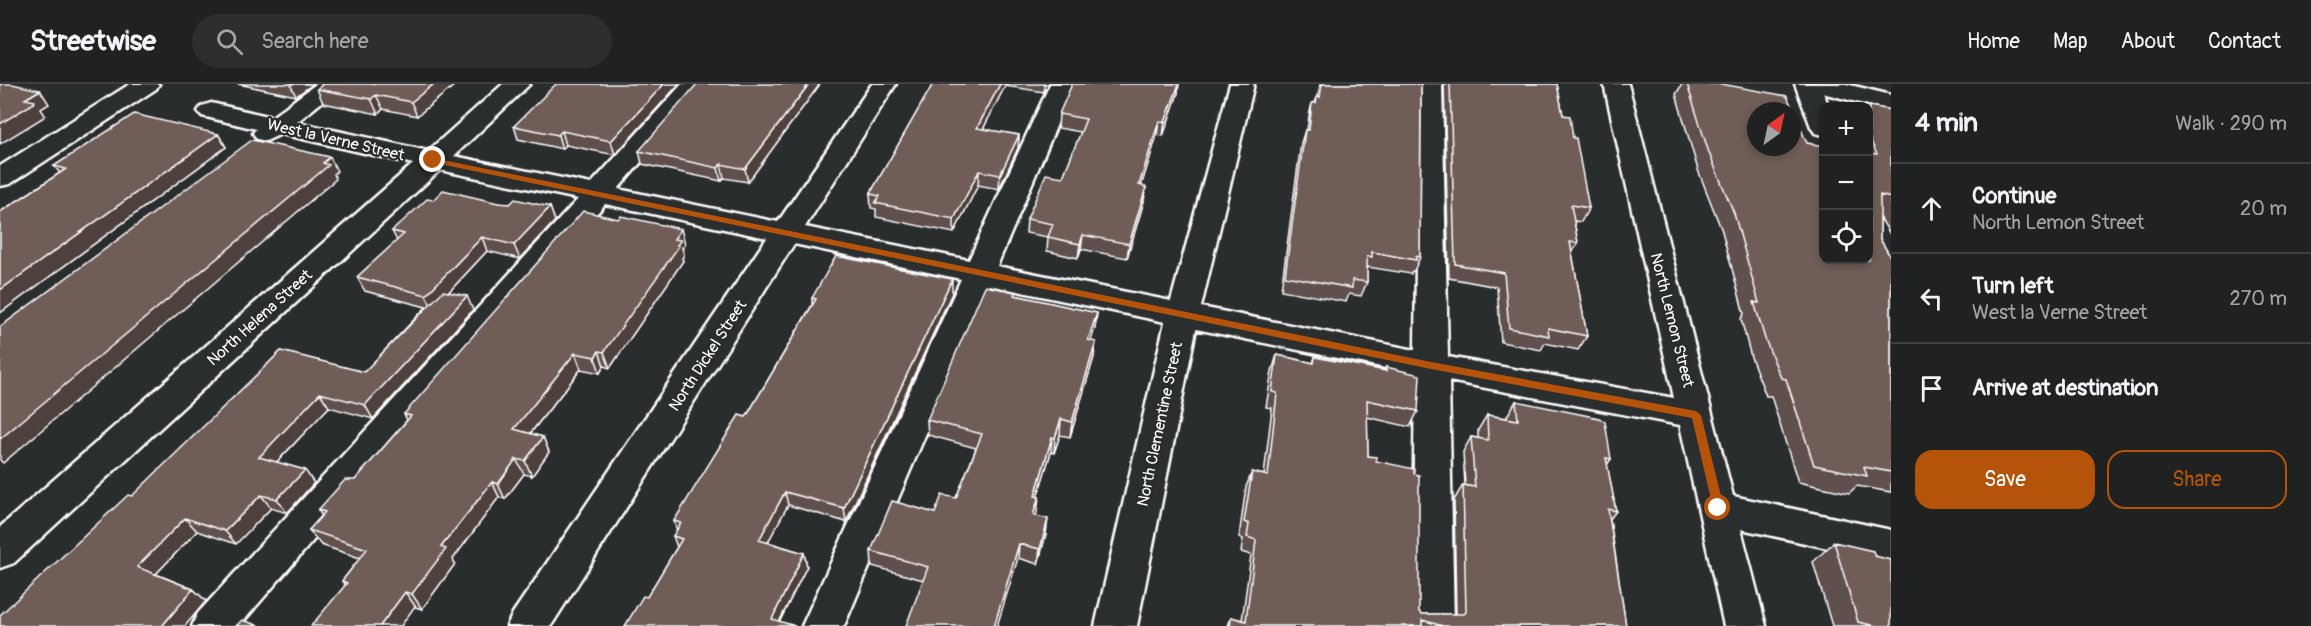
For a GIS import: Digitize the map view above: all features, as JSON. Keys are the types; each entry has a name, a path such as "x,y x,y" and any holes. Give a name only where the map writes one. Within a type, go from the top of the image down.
{"street":[{"path":"0,178 147,84"},
{"path":"248,147 332,84"},
{"name":"North Helena Street","path":"0,551 518,84"},
{"path":"213,626 696,84"},
{"name":"North Dickel Street","path":"528,626 884,84"},
{"path":"823,626 1062,84"},
{"name":"North Clementine Street","path":"1116,626 1183,315 1242,84"},
{"path":"1430,84 1433,626"},
{"name":"North Lemon Street","path":"1616,84 1746,626"},
{"path":"1807,84 1819,114"},
{"path":"1816,84 1891,103"},
{"name":"West la Verne Street","path":"211,111 433,160 788,231 1431,366 1696,415"},
{"path":"1718,508 1891,546"}],"building":[{"path":"0,84 40,90 25,99 35,101 34,103 0,124"},
{"path":"323,84 434,84 411,102 376,95 371,99 317,89"},
{"path":"556,84 664,84 611,141 562,131 558,135 514,126"},
{"path":"697,84 809,84 745,169 721,164 718,168 639,151"},
{"path":"933,84 1000,84 977,128 1019,135 1000,175 979,171 954,219 875,203 880,196 870,194"},
{"path":"1072,84 1179,84 1165,122 1159,121 1139,185 1146,187 1129,244 1083,235 1080,244 1048,237 1053,224 1027,219 1046,174 1063,177 1086,119 1059,114"},
{"path":"1322,84 1421,84 1420,257 1416,256 1416,260 1372,252 1372,257 1367,256 1367,282 1352,280 1352,288 1285,276 1305,130 1309,130 1312,103 1316,103 1317,96 1320,97"},
{"path":"1450,84 1557,84 1563,115 1570,116 1573,138 1576,138 1589,208 1571,205 1578,243 1570,242 1587,336 1548,328 1549,336 1509,328 1504,273 1455,264"},
{"path":"1687,84 1721,84 1787,96 1790,102 1747,102 1747,156 1801,156 1801,129 1807,143 1819,145 1819,264 1873,264 1873,154 1877,154 1873,146 1873,107 1891,110 1891,198 1880,195 1880,239 1891,258 1891,472 1864,467 1867,476 1814,465 1786,379 1781,378 1765,339 1754,302 1759,303 1734,213 1709,153"},
{"path":"134,114 218,134 0,290 0,212 66,169 54,166"},
{"path":"252,140 330,157 323,163 329,165 0,439 0,327"},
{"path":"443,190 498,203 510,204 515,199 550,207 514,245 482,237 426,295 357,277 404,234 392,231 427,199 433,200"},
{"path":"583,211 618,219 621,216 681,229 674,239 681,240 604,352 599,351 595,357 575,353 514,429 543,437 525,461 516,459 498,484 492,482 441,547 446,549 412,594 405,592 380,626 311,626 347,583 342,581 367,549 309,530 325,512 318,510 345,480 355,480 411,416 404,414"},
{"path":"836,256 952,279 844,508 785,492 759,540 804,553 772,619 795,626 625,626 643,596 647,597 682,539 673,536 681,523 674,521 739,415 746,417 816,299 812,298"},
{"path":"985,286 1015,292 1014,295 1097,313 1088,340 1096,342 1072,422 1061,419 1055,438 1052,437 1035,496 1039,497 1033,515 1048,519 1040,549 1019,544 994,626 906,626 928,567 871,551 892,501 935,513 942,495 956,498 982,434 927,420"},
{"path":"443,291 467,296 365,405 320,393 259,457 305,470 277,499 261,495 225,531 185,518 137,567 193,589 162,626 0,626 0,615 128,495 132,496 281,351 364,372"},
{"path":"1277,355 1314,363 1315,357 1386,371 1386,367 1420,375 1418,411 1367,400 1368,456 1376,457 1376,461 1414,469 1414,474 1419,475 1419,612 1421,614 1464,614 1466,612 1463,485 1475,487 1471,437 1488,440 1487,415 1518,420 1516,401 1599,418 1605,422 1611,459 1606,458 1616,511 1608,509 1626,626 1443,626 1422,620 1422,626 1230,626 1231,617 1246,621 1256,540 1247,537 1249,524 1244,522 1252,472 1268,476 1277,393 1272,392"},
{"path":"1834,542 1873,551 1875,556 1891,560 1891,626 1876,626 1858,622"},
{"path":"242,620 260,626 236,626"}],"route":[{"path":"433,160 788,231 1431,366 1696,415 1718,508"}]}
